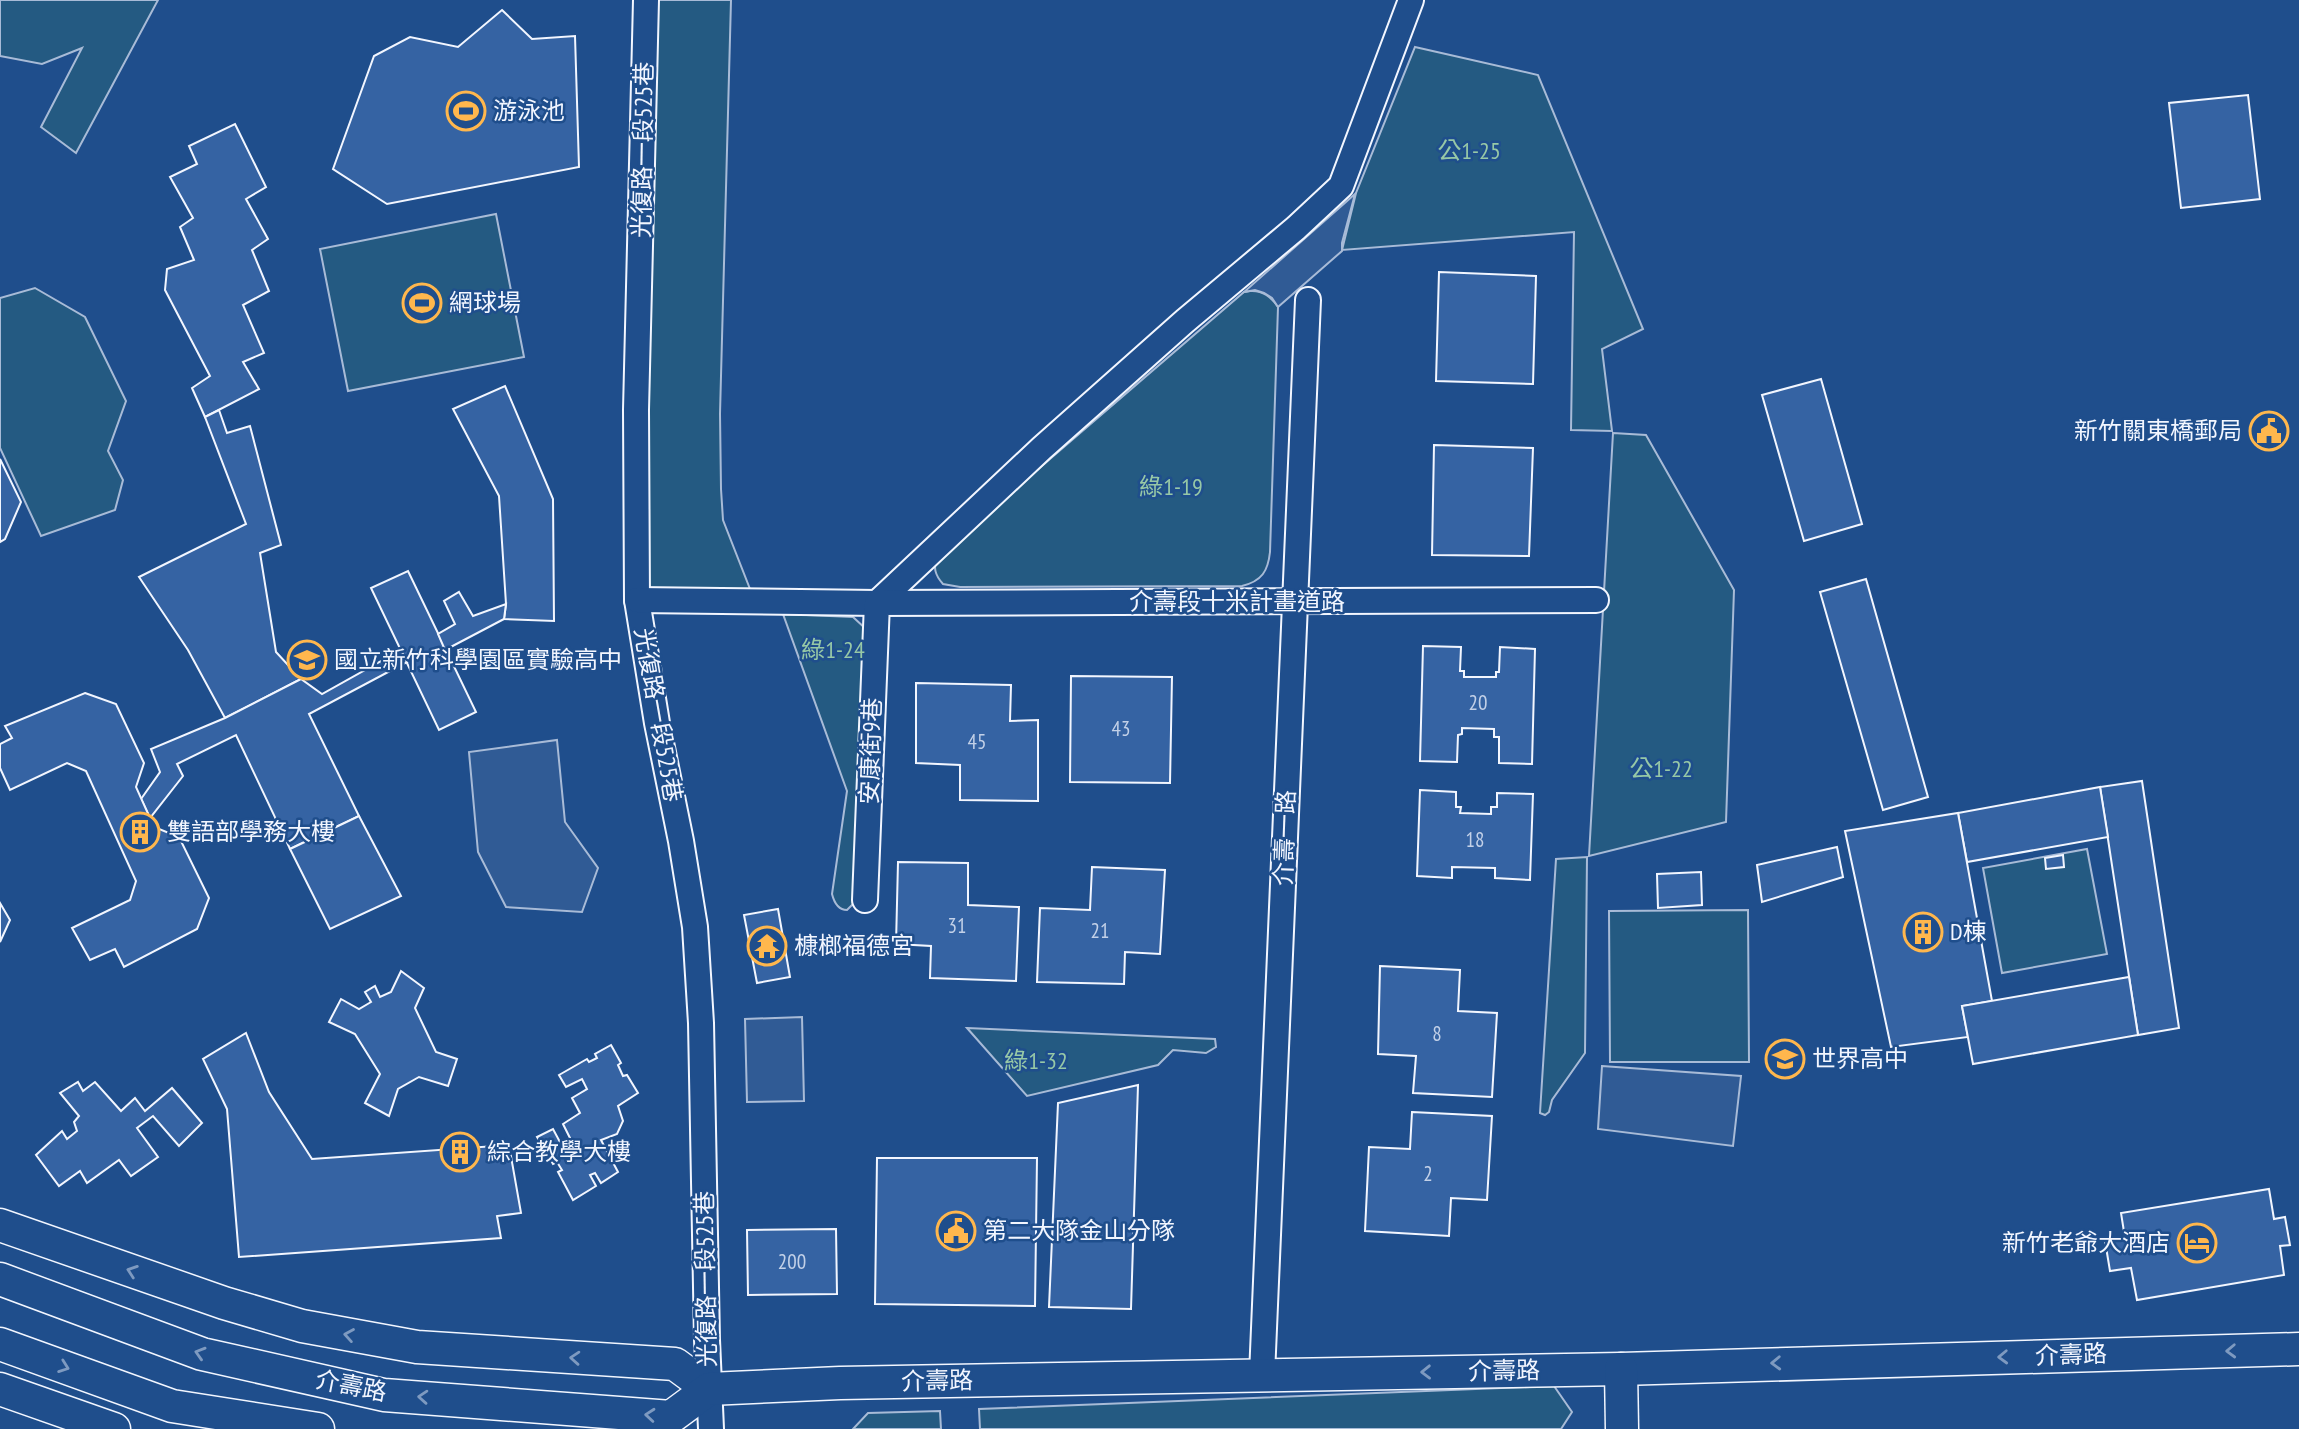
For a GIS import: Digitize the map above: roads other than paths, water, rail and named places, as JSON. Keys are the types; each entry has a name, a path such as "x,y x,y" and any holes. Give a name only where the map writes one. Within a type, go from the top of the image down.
{"street":[{"name":"光復路一段525巷","path":"646,0 636,410 638,600 657,723 695,927 701,1023 711,1429"},
{"path":"877,603 1042,447 1341,186 1411,0"},
{"name":"介壽一路","path":"1262,1375 1308,300"},
{"name":"介壽段十米計畫道路","path":"638,600 877,603 1596,600"},
{"name":"安康街9巷","path":"865,900 877,603"},
{"name":"介壽路","path":"0,1225 224,1303 302,1326 417,1347 676,1364 709,1389"},
{"name":"介壽路","path":"0,1279 202,1354 384,1395 671,1417 709,1389 840,1383 1621,1369 2299,1349"},
{"name":"介壽路","path":"0,1344 172,1406 318,1429"},
{"path":"1621,1369 1622,1429"},
{"path":"0,1390 114,1429"}],"place":[{"name":"游泳池","path":"466,111"},
{"name":"網球場","path":"422,303"},
{"name":"新竹關東橋郵局","path":"2269,431"},
{"name":"國立新竹科學園區實驗高中","path":"307,660"},
{"name":"雙語部學務大樓","path":"140,832"},
{"name":"D棟","path":"1923,932"},
{"name":"槺榔福德宮","path":"767,946"},
{"name":"世界高中","path":"1785,1059"},
{"name":"綜合教學大樓","path":"460,1152"},
{"name":"第二大隊金山分隊","path":"956,1231"},
{"name":"新竹老爺大酒店","path":"2197,1243"}],"park label":[{"name":"公1-25","path":"1469,151"},
{"name":"綠1-19","path":"1171,487"},
{"name":"綠1-24","path":"833,650"},
{"name":"公1-22","path":"1661,769"},
{"name":"綠1-32","path":"1036,1061"}]}
